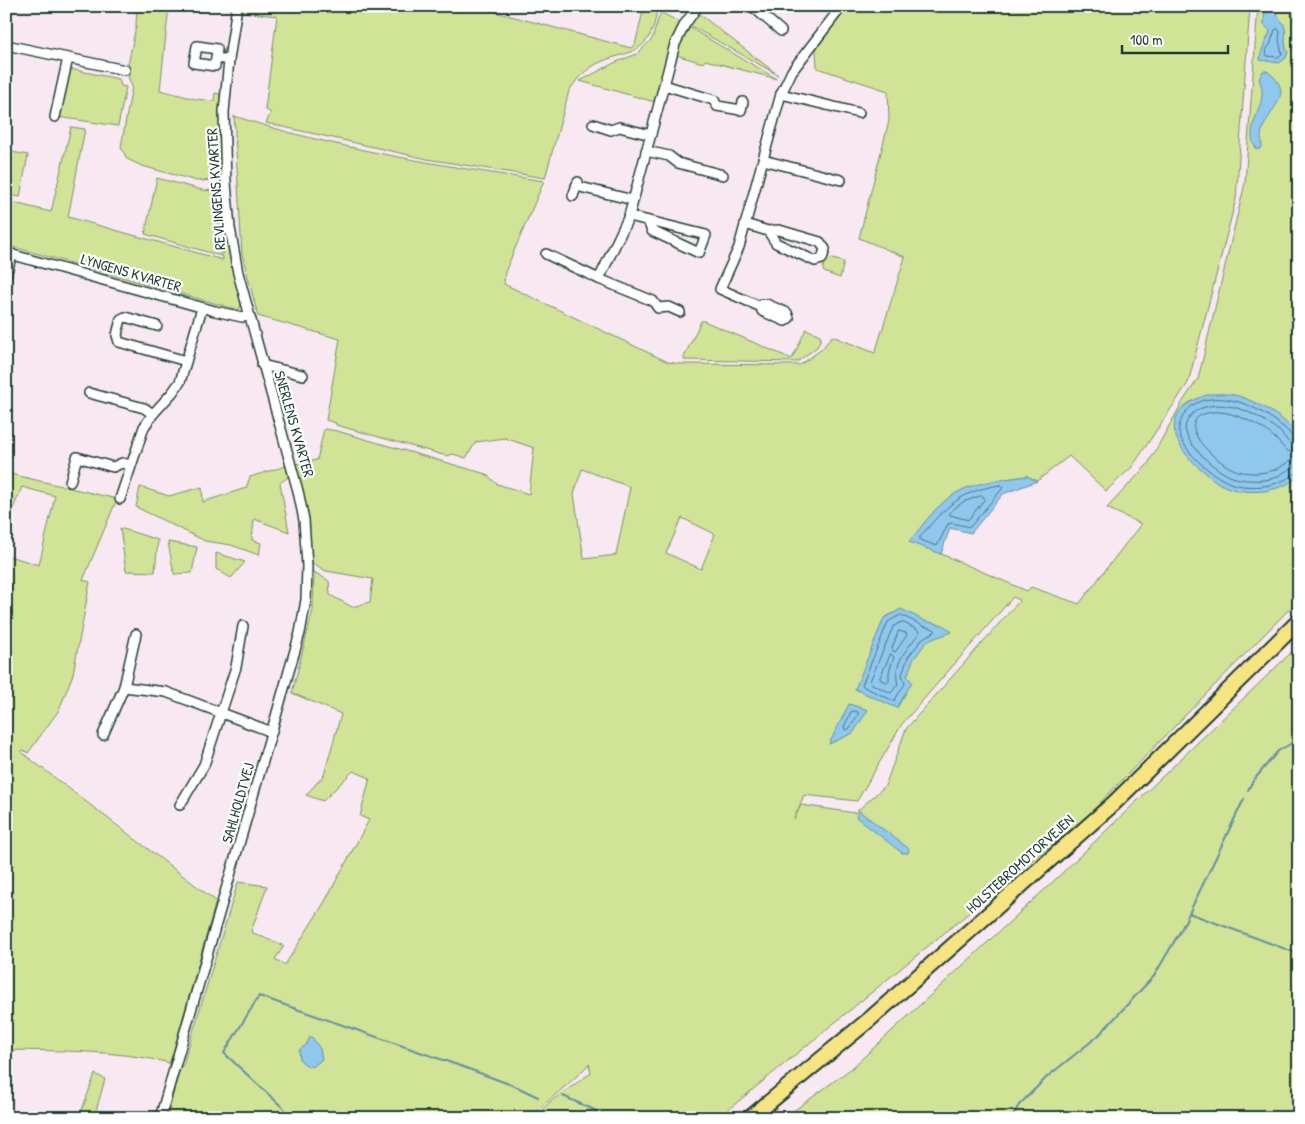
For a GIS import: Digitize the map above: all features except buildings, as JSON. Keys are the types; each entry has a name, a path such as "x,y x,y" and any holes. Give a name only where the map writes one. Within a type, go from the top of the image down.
{"highway":[{"name":"HOLSTEBROMOTORVEJEN","path":"750,1118 870,1019 1113,804 1299,621"}],"street":[{"name":"REVLINGENS KVARTER","path":"237,6 224,112 226,183 235,256 248,316"},
{"path":"599,279 628,216 675,44 685,24 698,6"},
{"path":"752,6 781,31"},
{"path":"761,307 720,289 739,247 781,94 792,72 842,6"},
{"path":"6,45 125,70"},
{"path":"56,117 68,58"},
{"path":"216,58 229,60"},
{"path":"664,84 714,100 717,106 741,110 743,102"},
{"path":"781,94 859,113"},
{"path":"593,124 611,130 619,127 651,135"},
{"path":"646,151 669,156 678,163 723,175"},
{"path":"763,160 840,180"},
{"path":"573,196 577,184 633,200"},
{"path":"628,216 706,235 699,253 652,231 648,222"},
{"path":"745,224 768,231 779,230 820,242 825,249 822,259 814,261 776,243 768,231"},
{"path":"6,276 9,253"},
{"name":"LYNGENS KVARTER","path":"9,253 202,308 242,317 248,316"},
{"path":"546,254 599,279 654,301 658,308 669,307 680,312"},
{"path":"120,499 144,427 180,382 202,308"},
{"name":"SNERLENS KVARTER","path":"248,316 298,491"},
{"path":"157,326 124,317 121,319 117,334 119,342 186,361"},
{"name":"SNERLENS KVARTER","path":"262,365 303,375"},
{"path":"89,394 144,408 153,414"},
{"path":"70,482 77,457 113,467 122,463 131,465"},
{"name":"SAHLHOLDTVEJ","path":"160,1118 300,633 306,600 307,566 306,541 298,491"},
{"path":"180,806 204,765 236,667 243,626"},
{"path":"103,735 124,688 136,634"},
{"path":"124,688 166,692 272,732"}],"green space":[{"path":"137,6 169,6 160,90 195,99 214,101 215,93 220,94 223,180 197,181 142,166 127,159 121,147 132,86 127,70 136,26"},
{"path":"244,6 300,6 323,9 324,6 473,6 631,48 635,45 644,7 656,10 656,14 654,25 644,44 629,53 602,61 593,66 582,74 569,91 545,178 427,159 266,123 271,113 265,109 277,16 243,12"},
{"path":"849,6 1250,6 1236,199 1188,383 1132,467 1106,491 1069,456 1037,481 1027,476 992,481 910,542 1027,591 1031,587 1079,604 1141,524 1107,508 1148,464 1183,401 1198,379 1245,183 1258,6 1297,6 1299,21 1299,599 1086,817 718,1118 534,1118 551,1101 591,1073 589,1064 529,1118 167,1118 180,1068 183,1065 238,882 267,886 251,932 284,946 275,959 285,965 324,903 369,820 360,816 370,778 353,771 323,801 306,795 324,775 341,714 292,693 313,610 314,572 329,581 330,595 352,607 370,602 373,579 326,571 311,562 306,512 295,464 317,460 324,429 337,431 486,474 497,484 529,494 534,448 505,438 476,442 466,458 453,454 447,456 336,425 336,423 326,420 340,339 258,316 242,254 234,116 272,128 349,147 426,162 544,181 505,272 504,284 668,362 681,364 800,365 822,349 832,336 875,353 905,257 859,238 889,121 888,91 817,68 816,49","holes":["582,469 630,487 616,555 584,559 574,494","682,518 715,534 701,569 666,553","1013,597 1020,600 906,729 885,786 855,813 801,805 794,819 804,795 857,801 902,724"]},
{"path":"662,13 679,22 679,25 672,42 655,102 580,81 614,63 637,54 652,39 660,14"},
{"path":"698,13 778,75 691,26 690,23"},
{"path":"687,28 777,79 705,60 703,63 676,55"},
{"path":"70,69 119,79 121,86 126,87 118,126 58,117"},
{"path":"71,127 85,129 68,217 223,260 217,190 222,190 231,260 241,305 239,310 6,245 6,201 51,212"},
{"path":"7,151 28,155 20,197 6,194"},
{"path":"157,178 202,190 214,191 221,256 145,234"},
{"path":"825,257 844,262 840,278 824,272"},
{"path":"701,321 792,359 806,329 820,335 821,339 817,347 797,362 684,360"},
{"path":"286,466 288,477 280,483 289,532 254,519 252,540 261,543 259,555 231,545 205,541 136,507 140,487 169,496 202,487 203,502 246,488 250,477"},
{"path":"6,473 117,499 83,580 90,582 73,674 59,710 28,753 23,750 21,752 216,901 170,1063 109,1053 6,1050 6,555 39,565 55,496 22,487 10,516 6,515"},
{"path":"120,528 158,540 155,572 126,571"},
{"path":"168,542 197,547 192,573 174,574"},
{"path":"216,553 245,562 231,578 216,569"},
{"path":"1299,645 1299,1118 784,1118 852,1068 1057,878"},
{"path":"95,1074 105,1079 94,1118 79,1118"}],"water":[{"path":"1265,6 1277,6 1278,15 1285,28 1285,45 1288,53 1285,59 1279,63 1260,60 1270,31 1264,25"},
{"path":"1263,71 1267,71 1276,79 1281,94 1262,131 1262,146 1260,149 1256,149 1252,138 1252,129 1261,101 1262,87 1259,79"},
{"path":"1211,394 1231,394 1245,398 1286,422 1298,438 1300,455 1298,477 1283,486 1265,491 1238,490 1219,484 1194,462 1177,440 1174,429 1176,418 1182,408 1194,400"},
{"path":"1027,476 1037,481 1003,494 971,533 950,528 941,554 909,542 937,508 958,492 982,483"},
{"path":"901,609 925,621 943,625 952,632 927,641 913,660 907,676 912,682 897,708 855,689 884,618"},
{"path":"849,704 868,710 853,733 829,744"},
{"path":"859,811 908,848 908,853 902,853 856,817"},
{"path":"310,1037 312,1037 320,1049 322,1059 313,1067 306,1065 300,1060 299,1050 306,1045"}],"waterway":[{"path":"1248,790 1253,781 1278,751 1299,739"},
{"path":"1013,1115 1019,1105 1047,1077 1098,1036 1154,976 1181,930 1244,799"},
{"path":"1189,913 1299,954"},
{"path":"294,1118 224,1053 259,996 466,1068 538,1097"},
{"path":"563,1096 601,1113 604,1118"}]}
